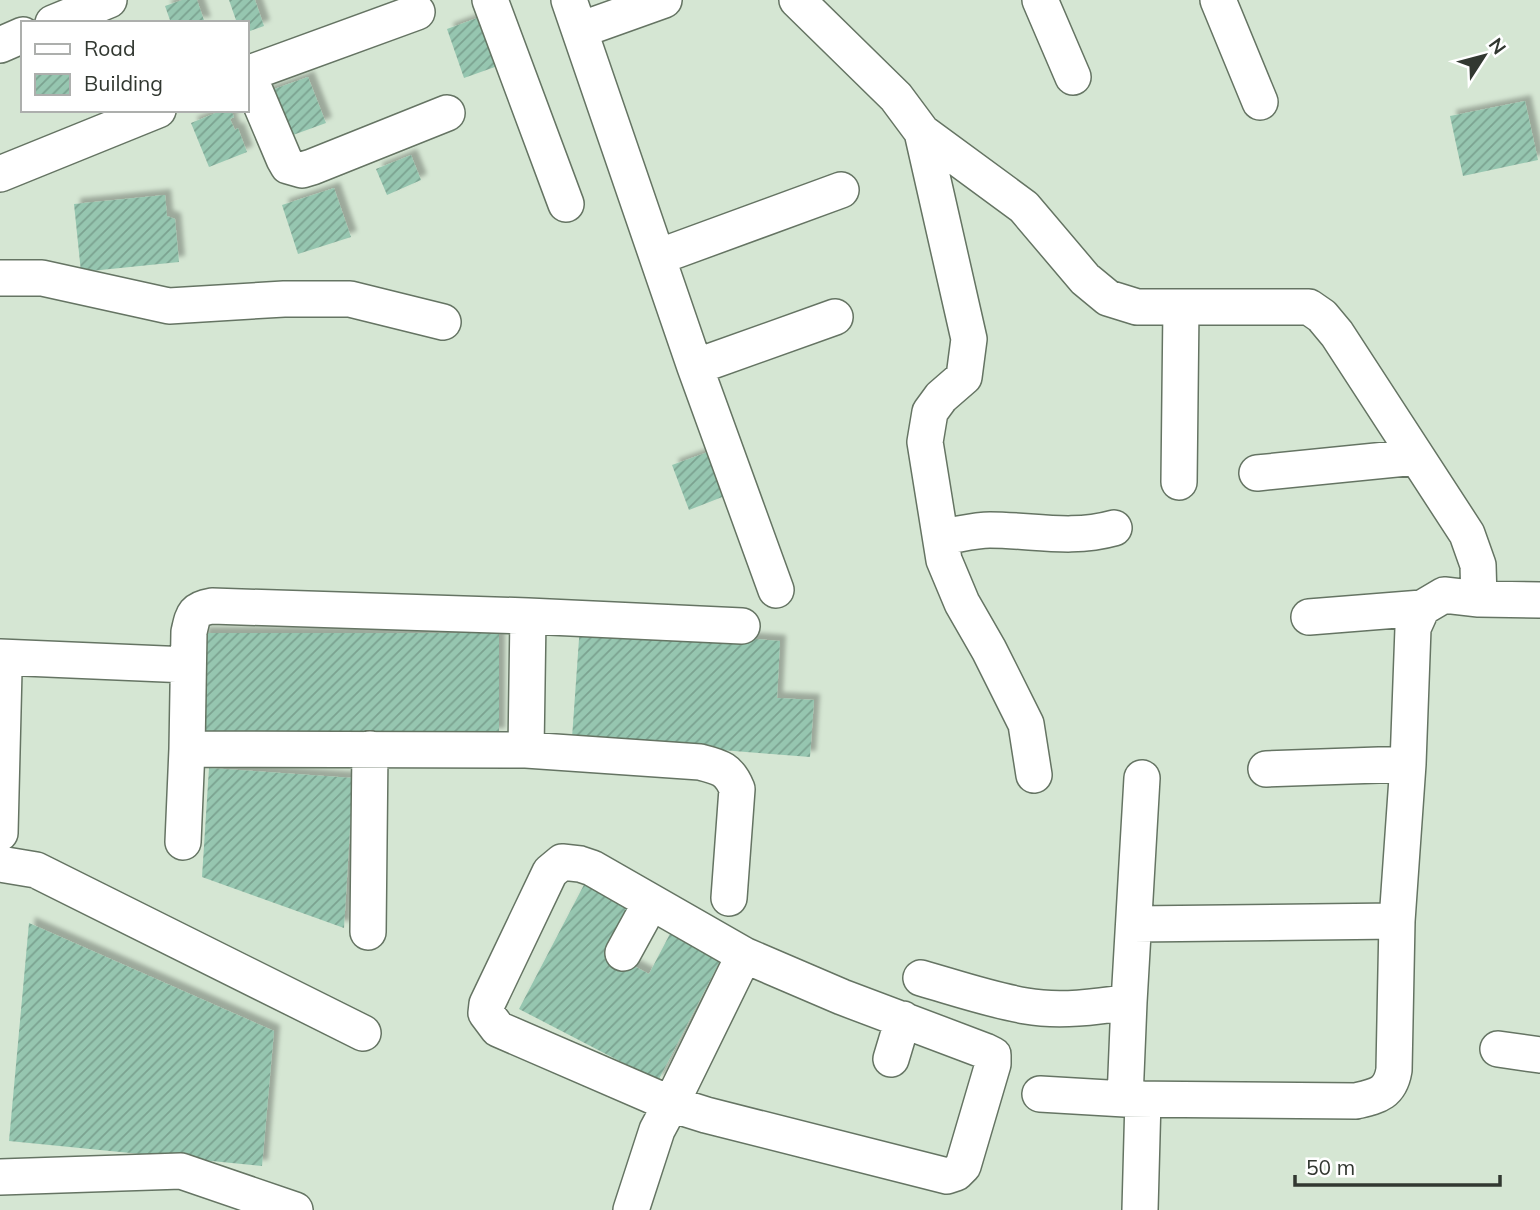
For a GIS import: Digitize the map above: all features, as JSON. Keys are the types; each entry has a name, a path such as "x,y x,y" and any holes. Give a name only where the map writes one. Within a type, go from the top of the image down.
{"street":[{"path":"58,21 109,0"},
{"path":"490,0 566,204"},
{"path":"664,0 574,15 695,367 776,590"},
{"path":"797,0 896,97 922,132 1024,207 1085,279 1108,298 1137,307 1309,307 1322,316 1337,334 1467,534 1478,565 1479,599"},
{"path":"1041,0 1073,77"},
{"path":"1218,0 1259,102"},
{"path":"248,74 417,12"},
{"path":"0,45 21,36"},
{"path":"248,76 288,166 302,170 447,113"},
{"path":"0,174 153,112"},
{"path":"922,132 969,339 964,377 941,397 930,412 925,442 944,560 962,603 1026,724 1034,775"},
{"path":"658,257 841,190"},
{"path":"0,278 42,278 169,306 284,299 350,299 443,322"},
{"path":"1179,482 1181,307"},
{"path":"695,367 835,317"},
{"path":"1257,473 1416,457"},
{"path":"941,537 986,530 1065,535 1096,533 1114,528"},
{"path":"1309,617 1422,608 1444,595 1479,599 1540,600"},
{"path":"183,842 189,632 192,617 200,608 212,606 528,616 742,626"},
{"path":"1040,1094 1134,1099 1356,1101 1377,1096 1387,1089 1394,1070 1397,921 1408,764 1413,628 1422,608"},
{"path":"526,750 528,616"},
{"path":"0,833 1,665 188,673"},
{"path":"187,749 526,750 700,762 721,767 732,777 737,789 729,898"},
{"path":"368,932 370,750"},
{"path":"1266,769 1408,764"},
{"path":"1140,1210 1129,1002 1142,778"},
{"path":"562,862 592,868 744,956 993,1055 993,1064 963,1166 956,1173 947,1176 671,1104 498,1029 486,1013 487,1004 550,872 562,862"},
{"path":"0,864 36,870 363,1033"},
{"path":"623,953 651,902"},
{"path":"1134,923 1397,921"},
{"path":"631,1210 657,1130 744,956"},
{"path":"921,978 1028,1007 1088,1008 1129,1002"},
{"path":"891,1059 903,1019"},
{"path":"1498,1049 1540,1055"},
{"path":"0,1177 181,1171 295,1210"}],"building":[{"path":"182,0 197,0 204,21 170,21 165,6"},
{"path":"229,0 255,0 264,26 248,32 248,21 236,21"},
{"path":"488,14 506,63 464,78 447,29"},
{"path":"308,77 326,123 293,135 289,125 277,130 263,93"},
{"path":"1525,101 1538,160 1463,176 1450,116"},
{"path":"218,112 232,112 234,117 230,119 235,130 238,128 247,152 209,167 191,123"},
{"path":"411,155 421,180 387,195 376,169"},
{"path":"334,188 351,237 298,254 282,205"},
{"path":"165,195 167,216 175,219 179,262 81,272 74,204"},
{"path":"719,448 735,492 689,510 672,465"},
{"path":"580,625 780,641 777,698 814,700 810,757 572,738"},
{"path":"202,633 499,633 499,734 202,733"},
{"path":"209,768 353,778 344,928 202,877"},
{"path":"587,879 642,908 617,957 649,974 672,930 722,957 658,1081 519,1009"},
{"path":"29,923 274,1031 262,1166 9,1141"}]}
